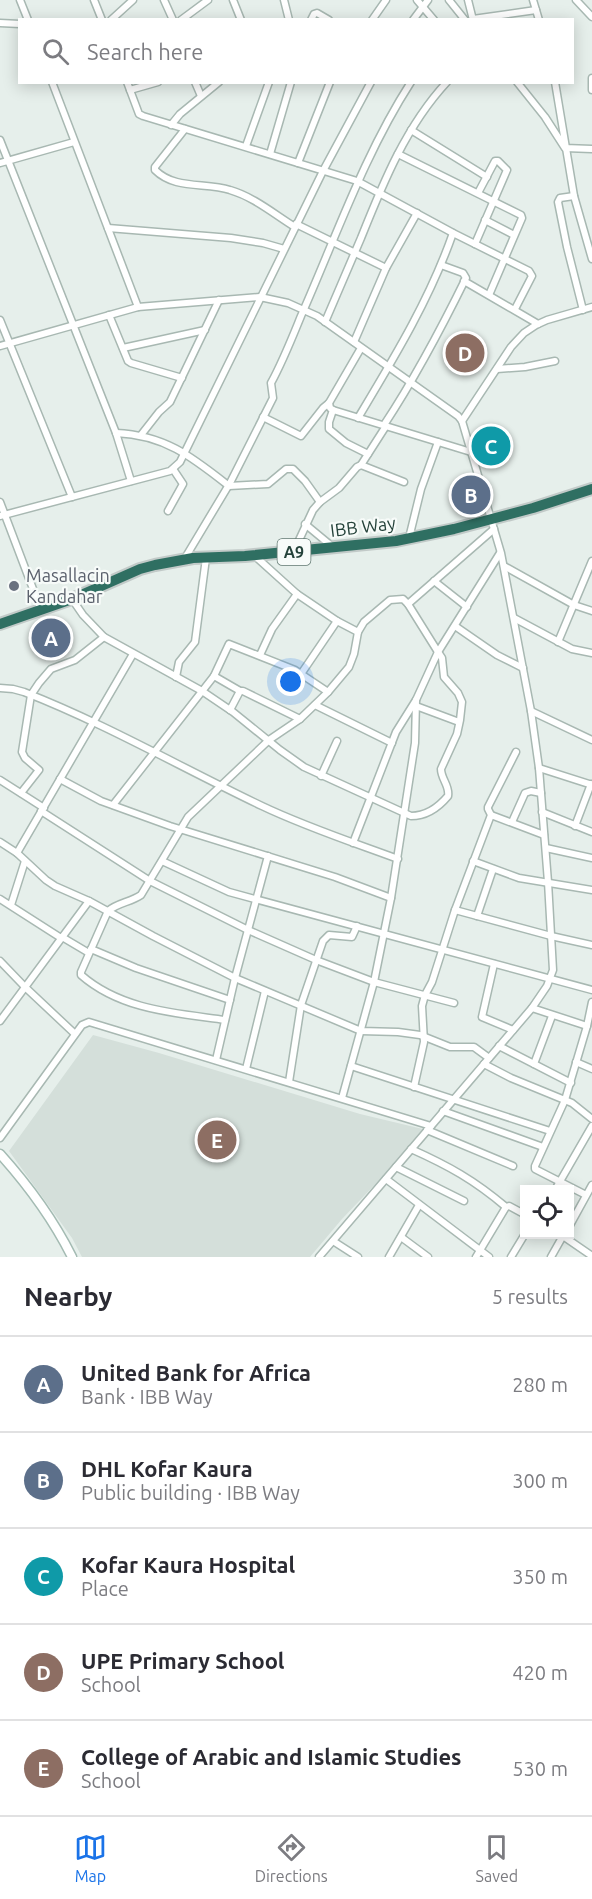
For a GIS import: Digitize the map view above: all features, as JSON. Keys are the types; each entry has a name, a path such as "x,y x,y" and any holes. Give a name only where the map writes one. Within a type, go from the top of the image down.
{"highway":[{"name":"IBB Way","path":"0,624 72,599 140,569 185,559 334,548 492,524 592,489"}],"street":[{"path":"20,0 27,18"},
{"path":"94,0 101,18"},
{"path":"113,18 133,0"},
{"path":"164,0 172,18"},
{"path":"184,18 208,0"},
{"path":"233,0 240,18"},
{"path":"284,0 288,18"},
{"path":"373,18 386,0"},
{"path":"417,0 432,18"},
{"path":"415,18 428,0"},
{"path":"449,0 463,18"},
{"path":"468,0 473,18"},
{"path":"533,0 538,18"},
{"path":"576,0 592,17"},
{"path":"480,18 536,10"},
{"path":"312,18 317,13 326,18"},
{"path":"0,24 18,24"},
{"path":"592,78 592,90"},
{"path":"53,84 138,307"},
{"path":"128,84 139,114 357,181 504,260 529,271 532,276 515,309"},
{"path":"130,90 151,84"},
{"path":"196,84 201,95"},
{"path":"169,124 216,84"},
{"path":"246,146 268,84"},
{"path":"270,154 290,84"},
{"path":"298,163 329,84"},
{"path":"2,515 173,469 180,462 323,171 371,84"},
{"path":"185,559 229,486 273,398 271,383 357,181 394,108 410,84"},
{"path":"325,322 379,193 398,154 416,119 445,84"},
{"path":"519,84 545,117 565,148"},
{"path":"555,84 574,196 592,259"},
{"path":"185,129 155,167 154,170 158,174 174,182 231,190 296,225 386,268"},
{"path":"411,130 487,177"},
{"path":"0,140 116,433 131,481"},
{"path":"0,163 74,142"},
{"path":"565,148 592,149"},
{"path":"398,154 521,215 522,218 489,295"},
{"path":"475,244 506,169 496,160 478,193"},
{"path":"574,196 560,198 558,202 583,310"},
{"path":"354,342 386,268 417,213"},
{"path":"485,220 514,235"},
{"path":"108,228 231,238 284,249"},
{"path":"358,418 416,318 453,233"},
{"path":"584,235 592,233"},
{"path":"294,552 313,510 361,465 441,330 466,279 462,273 441,265"},
{"path":"464,281 538,324"},
{"path":"0,346 138,307 260,297 288,303 325,322 462,421 501,553 531,711 546,849 553,970 542,995 532,1008 319,1257"},
{"path":"141,435 170,402 219,300"},
{"path":"462,421 524,333 549,319 592,307"},
{"path":"109,315 131,363 182,378"},
{"path":"0,320 72,497"},
{"path":"123,348 205,330"},
{"path":"263,417 301,436 329,403 362,348"},
{"path":"497,369 532,366 555,361"},
{"path":"329,403 333,410 471,452"},
{"path":"333,410 328,429 346,443 368,454"},
{"path":"116,433 141,435 185,452 229,486 268,484 286,469 293,469 320,502"},
{"path":"408,538 421,489 438,442"},
{"path":"361,465 405,482"},
{"path":"168,511 183,484 173,469"},
{"path":"0,502 2,515 41,610"},
{"path":"305,524 334,548"},
{"path":"408,603 492,524"},
{"path":"353,843 396,732 416,703 438,652 501,553"},
{"path":"255,555 297,594 358,632"},
{"path":"176,677 179,662 195,642 206,558"},
{"path":"558,642 592,561"},
{"path":"504,566 574,605 592,612"},
{"path":"434,581 467,607"},
{"path":"260,655 272,629 297,594"},
{"path":"72,599 93,628 104,637 230,710 269,741 288,756 321,776 411,816 426,814 438,807 448,796 449,791 441,769 457,734 462,702 458,693 444,678 442,658 408,603 403,599 390,600 364,622 358,632 349,667 328,692 300,718 269,741 188,817 141,896 108,911 81,975 103,992 124,1002 177,1014 225,1020"},
{"path":"514,618 572,649 592,653"},
{"path":"301,674 337,621"},
{"path":"455,626 497,655 523,668"},
{"path":"21,793 39,770 25,758 22,752 31,695 51,669 75,660 104,637"},
{"path":"113,805 214,676 229,644 301,674 328,692"},
{"path":"17,853 133,654"},
{"path":"214,676 240,691 300,718"},
{"path":"0,687 31,695 93,721 273,811 398,859"},
{"path":"230,710 240,691"},
{"path":"416,703 459,722"},
{"path":"342,1098 374,982 391,898 415,743 416,703"},
{"path":"315,705 392,743"},
{"path":"531,711 592,740"},
{"path":"321,776 337,741"},
{"path":"516,752 488,809 491,815 544,834"},
{"path":"539,768 591,785 575,826"},
{"path":"60,779 101,801 391,898"},
{"path":"0,780 150,881 248,930 374,982 454,1003"},
{"path":"512,822 525,793 531,791 541,793"},
{"path":"542,813 592,832"},
{"path":"414,1087 424,1042 422,1006 425,995 432,982 455,910 491,815"},
{"path":"0,842 17,853 55,886 89,901 235,978 361,1032 398,1032 424,1037 450,1047 474,1047 486,1061 511,1078 565,1100 592,1119"},
{"path":"546,849 592,858"},
{"path":"216,1060 235,978 268,856"},
{"path":"11,904 25,861"},
{"path":"162,861 229,892 550,980 592,989"},
{"path":"473,861 519,878 592,890"},
{"path":"477,916 493,869"},
{"path":"0,899 62,938 90,951 230,1000"},
{"path":"0,1021 89,901"},
{"path":"455,910 592,945"},
{"path":"289,1082 301,1005 326,937 330,935 352,937 357,926"},
{"path":"0,961 75,1034"},
{"path":"494,964 482,1017 513,1030"},
{"path":"246,1069 265,991"},
{"path":"586,1195 535,1169 535,1166 571,1083 592,1002"},
{"path":"532,1008 587,1026"},
{"path":"534,1064 552,1016"},
{"path":"0,1138 75,1034 82,1025 89,1022 342,1098 429,1128 513,1166"},
{"path":"499,1046 571,1083"},
{"path":"576,1062 592,1069"},
{"path":"351,1066 550,1131"},
{"path":"444,1111 543,1146"},
{"path":"558,1185 592,1126"},
{"path":"411,1149 475,1181 506,1207 509,1206 520,1212"},
{"path":"0,1154 37,1201 66,1244 72,1257"},
{"path":"396,1167 464,1201"},
{"path":"386,1179 489,1257"},
{"path":"574,1218 592,1185"},
{"path":"389,1257 419,1205"},
{"path":"476,1257 506,1207"},
{"path":"401,1237 428,1257"},
{"path":"511,1257 522,1239"},
{"path":"551,1257 561,1239"},
{"path":"569,1239 592,1256"},
{"path":"333,1241 358,1257"}],"shaded area":[{"path":"93,1035 360,1114 427,1130 342,1219 310,1257 82,1257 72,1238 9,1151"}],"place":[{"name":"UPE Primary School","path":"465,353"},
{"name":"Kofar Kaura Hospital","path":"491,446"},
{"name":"DHL Kofar Kaura","path":"471,495"},
{"name":"Masallacin Kandahar","path":"14,586"},
{"name":"United Bank for Africa","path":"51,638"},
{"name":"College of Arabic and Islamic Studies","path":"217,1140"}]}
